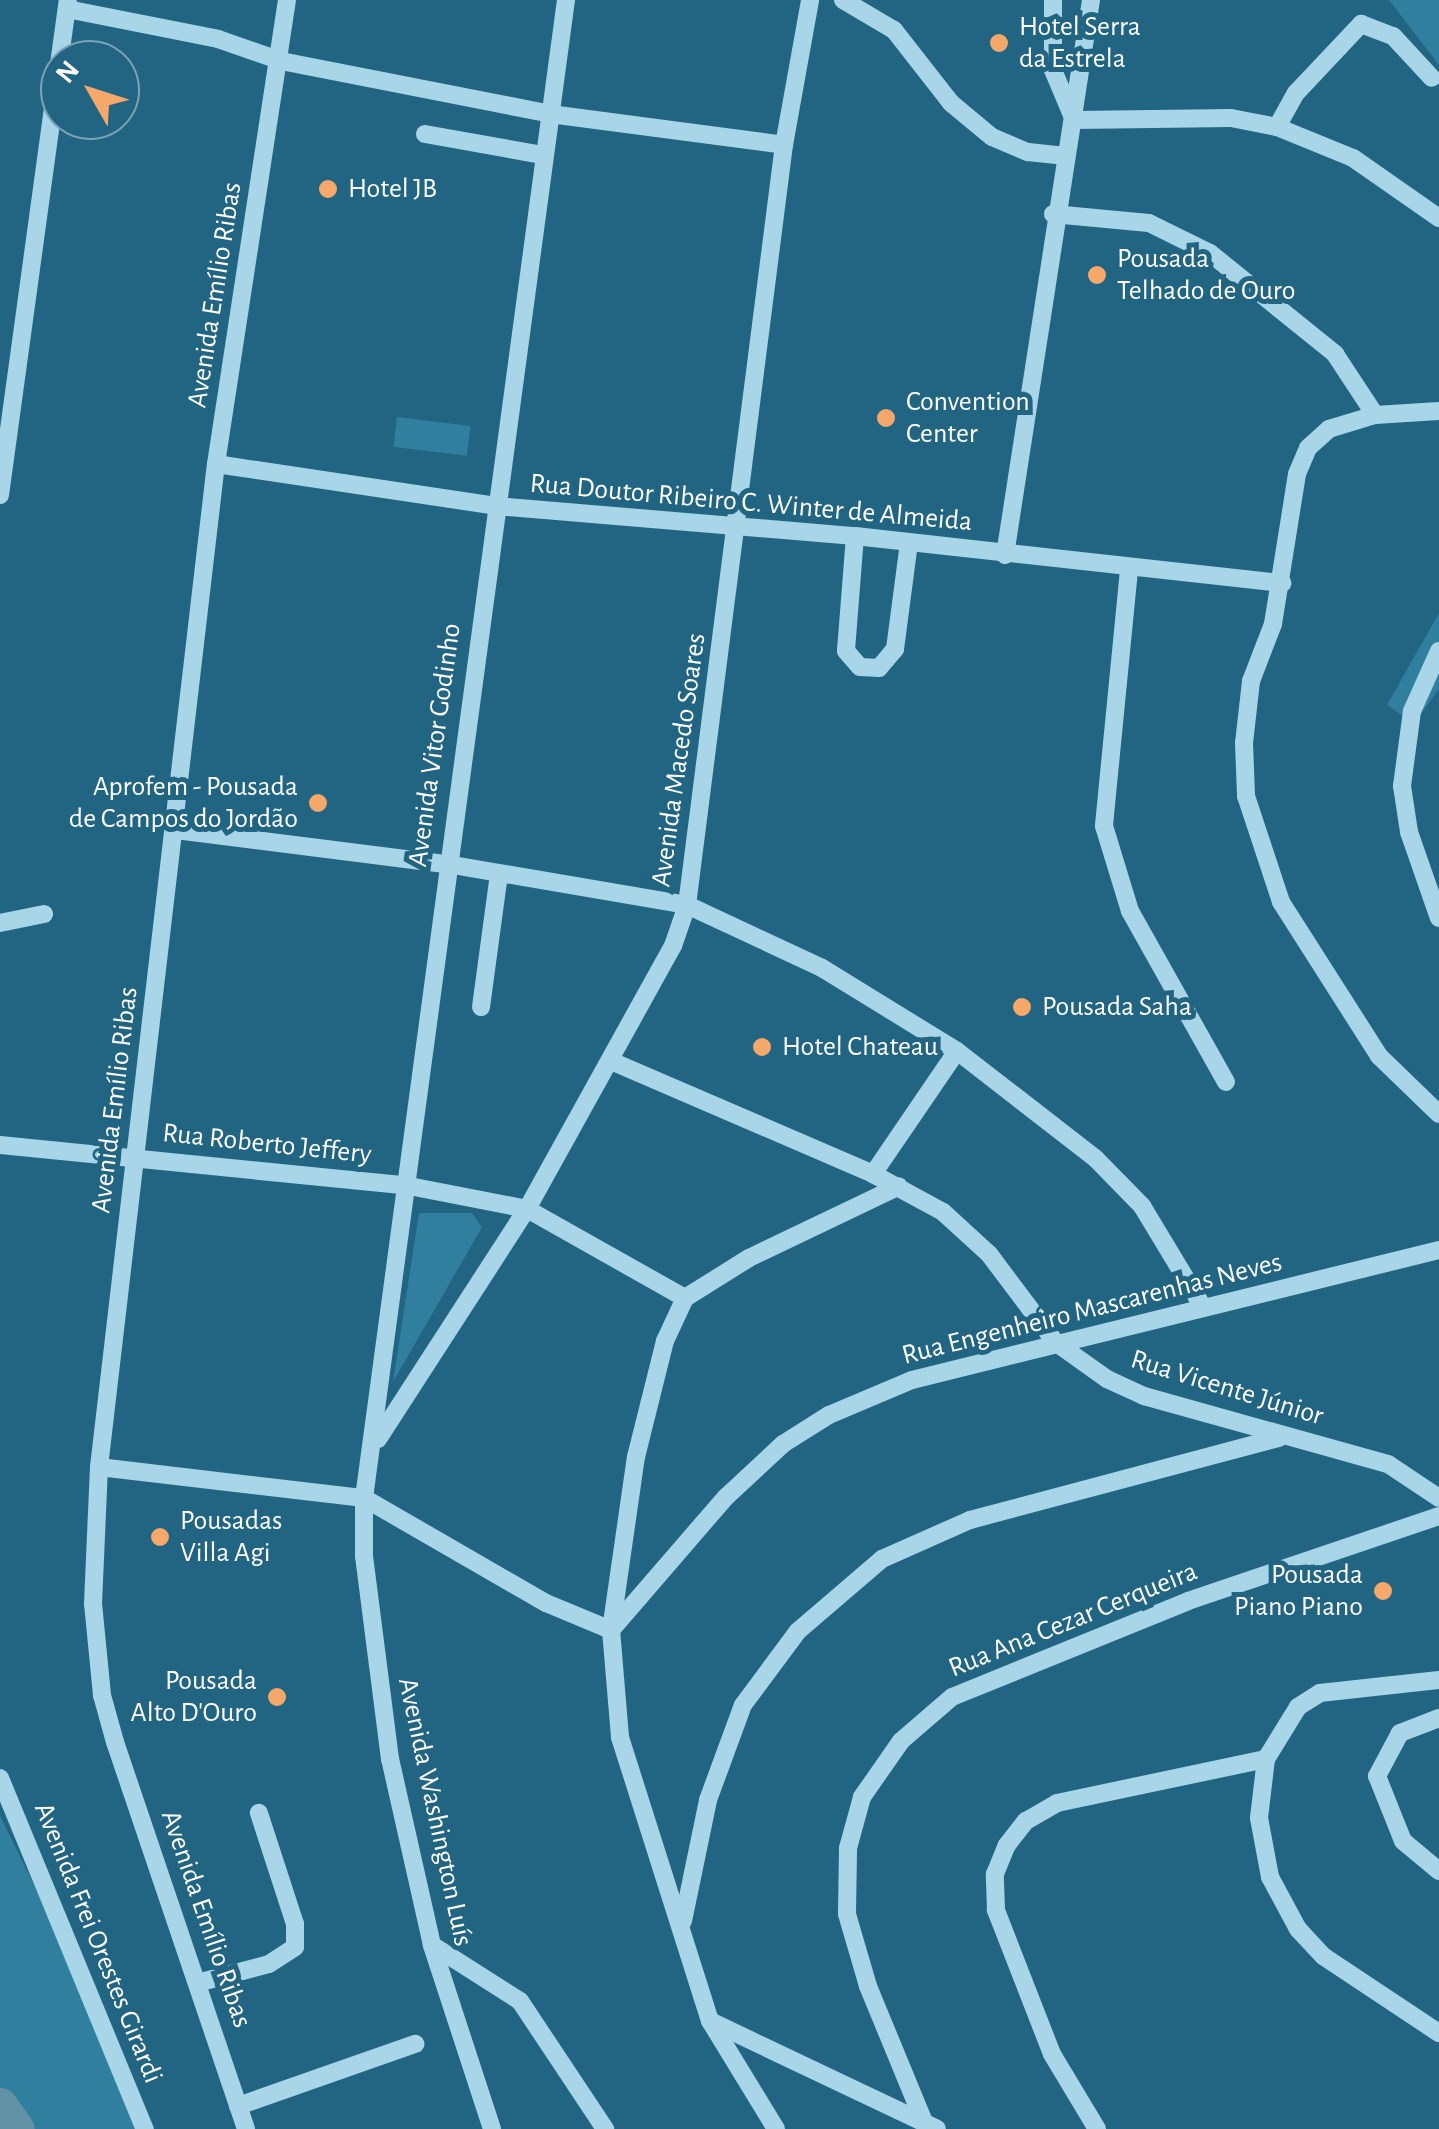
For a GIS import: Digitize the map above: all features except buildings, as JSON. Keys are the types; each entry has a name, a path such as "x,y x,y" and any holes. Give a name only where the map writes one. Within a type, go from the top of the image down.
{"street":[{"name":"Avenida Emílio Ribas","path":"246,2129 201,1982 102,1694 94,1604 99,1467 216,464 281,60 287,0"},
{"name":"Avenida Vitor Godinho","path":"364,1498 566,0"},
{"name":"Avenida Macedo Soares","path":"373,1448 406,1390 528,1209 673,946 687,905 784,145 810,0"},
{"path":"843,0 894,30 951,103 992,137 1028,152 1066,156"},
{"path":"1053,0 1053,70 1074,120"},
{"path":"1005,555 1054,214 1074,120 1090,0"},
{"path":"0,496 67,4 218,39 281,60 550,114 784,145"},
{"path":"1277,127 1336,45 1361,24 1394,36 1432,78"},
{"path":"1074,120 1231,118 1277,127 1354,158 1439,218"},
{"path":"426,134 544,155"},
{"path":"1054,214 1149,223 1210,253 1335,354 1375,415"},
{"path":"1439,410 1375,415 1329,428 1308,448 1297,474 1282,583 1251,680 1244,743 1246,796 1281,902 1379,1056 1439,1114"},
{"name":"Rua Doutor Ribeiro C. Winter de Almeida","path":"216,464 496,506 855,536 1129,570 1282,583"},
{"path":"855,536 846,651 860,667 878,668 895,649 910,543"},
{"path":"1129,570 1106,783 1107,841 1130,912 1226,1082"},
{"path":"1438,912 1402,786 1412,711 1439,651"},
{"path":"176,830 447,864 687,905 822,968 957,1051 1084,1148 1142,1206 1203,1307"},
{"path":"481,1007 499,873"},
{"path":"0,923 44,914"},
{"path":"872,1174 957,1051"},
{"name":"Rua Vicente Júnior","path":"611,1062 872,1174 942,1212 989,1254 1054,1342 1144,1396 1388,1464 1439,1498"},
{"name":"Rua Roberto Jeffery","path":"0,1145 404,1185 528,1209 685,1298"},
{"path":"776,2129 710,2021 620,1737 611,1630 636,1457 665,1341 685,1298 748,1258 898,1186"},
{"name":"Rua Engenheiro Mascarenhas Neves","path":"611,1630 726,1497 782,1444 829,1414 912,1380 1439,1250"},
{"path":"381,1378 406,1390"},
{"path":"682,1926 708,1800 743,1705 798,1630 882,1559 970,1520 1283,1437"},
{"path":"99,1467 364,1498 546,1603 611,1630"},
{"name":"Avenida Washington Luís","path":"364,1498 364,1556 390,1759 432,1945 492,2129"},
{"name":"Rua Ana Cezar Cerqueira","path":"930,2126 868,1986 847,1914 848,1848 862,1798 901,1742 952,1698 1188,1600 1439,1516"},
{"path":"1439,1680 1320,1693 1298,1707 1266,1758 1258,1818 1270,1877 1298,1929 1323,1956 1439,2033"},
{"path":"1439,1718 1400,1734 1377,1776 1384,1808 1403,1841 1439,1871"},
{"path":"1097,2129 1052,2054 996,1910 995,1874 1007,1845 1026,1820 1057,1803 1266,1758"},
{"name":"Avenida Frei Orestes Girardi","path":"0,1778 145,2129"},
{"path":"201,1982 269,1964 295,1947 295,1924 258,1813"},
{"path":"432,1945 520,2002 605,2129"},
{"path":"710,2021 930,2126"},
{"path":"238,2106 416,2044"}],"shaded area":[{"path":"1389,0 1439,0 1439,65"},
{"path":"397,417 470,426 467,456 393,447"},
{"path":"1439,613 1439,689 1414,724 1387,705"},
{"path":"419,1213 472,1213 482,1227 393,1382"},
{"path":"0,1816 113,2044 141,2129 0,2129"}],"waterway":[{"path":"0,2105 17,2129"}],"place":[{"name":"Hotel Serra da Estrela","path":"999,43"},
{"name":"Hotel JB","path":"328,189"},
{"name":"Pousada Telhado de Ouro","path":"1097,275"},
{"name":"Convention Center","path":"886,418"},
{"name":"Aprofem - Pousada de Campos do Jordão","path":"318,803"},
{"name":"Pousada Saha","path":"1022,1007"},
{"name":"Hotel Chateau","path":"762,1047"},
{"name":"Pousadas Villa Agi","path":"160,1537"},
{"name":"Pousada Piano Piano","path":"1383,1591"},
{"name":"Pousada Alto D'Ouro","path":"277,1697"}]}
